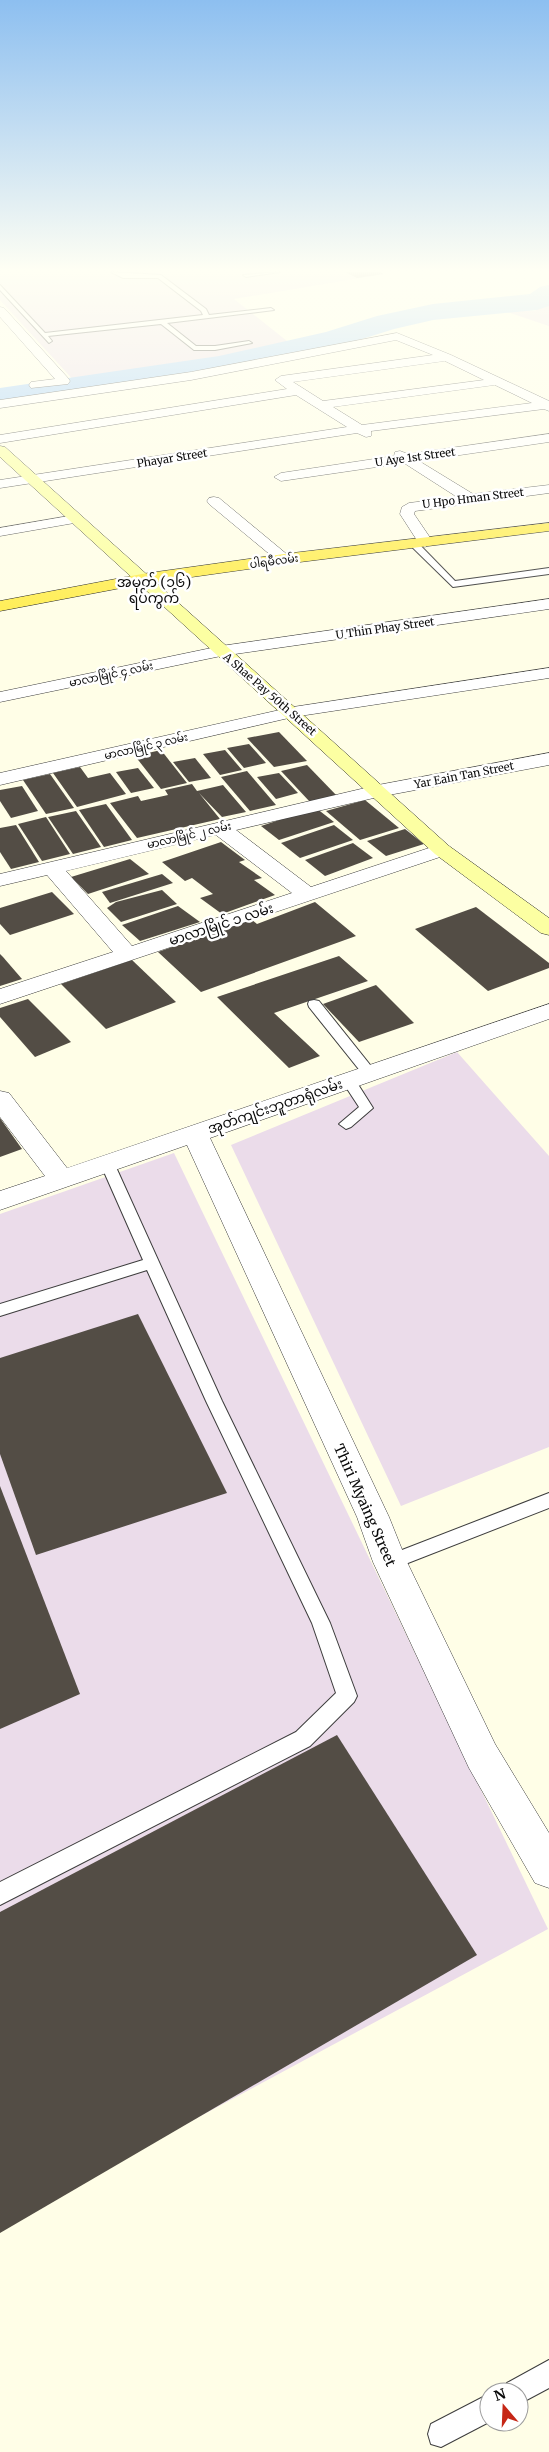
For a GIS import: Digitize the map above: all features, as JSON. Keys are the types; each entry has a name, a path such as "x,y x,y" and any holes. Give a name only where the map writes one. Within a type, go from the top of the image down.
{"main road":[{"name":"ပါရမီလမ်း","path":"0,606 142,579 284,559 549,527"}],"street":[{"path":"20,387 24,386"},
{"path":"0,404 120,386"},
{"path":"291,386 375,439"},
{"path":"320,405 461,386"},
{"path":"504,386 548,406"},
{"path":"0,439 298,391"},
{"name":"Phayar Street","path":"0,484 360,429 548,406"},
{"name":"U Aye 1st Street","path":"281,477 549,438"},
{"path":"391,449 469,498"},
{"name":"A Shae Pay 50th Street","path":"0,450 221,651 293,712 442,850 549,928"},
{"name":"U Hpo Hman Street","path":"419,543 406,514 407,509 413,506 549,489"},
{"path":"214,501 284,559"},
{"path":"0,532 75,520"},
{"name":"U Thin Phay Street","path":"221,651 549,604"},
{"name":"မာလာမြိုင် ၄ လမ်း","path":"0,697 221,651"},
{"name":"မာလာမြိုင် ၃ လမ်း","path":"0,779 293,712 549,674"},
{"name":"Yar Eain Tan Street","path":"378,791 549,759"},
{"name":"မာလာမြိုင် ၂ လမ်း","path":"0,880 378,791"},
{"path":"220,828 308,895"},
{"name":"မာလာမြိုင် ၁ လမ်း","path":"0,997 442,850"},
{"path":"52,868 128,955"},
{"name":"အုတ်ကျင်းဘူတာရုံလမ်း","path":"0,1201 549,1011"},
{"path":"0,1099 62,1180"},
{"name":"Thiri Myaing Street","path":"195,1134 372,1517 390,1562 482,1756 549,1869"}],"lane":[{"path":"419,543 453,584 549,571"},
{"path":"314,1004 359,1077 366,1108 346,1124"},
{"path":"0,1894 303,1739 347,1696 321,1623 151,1263 108,1165"},
{"path":"0,1310 151,1263"},
{"path":"390,1562 549,1500"},
{"path":"529,2385 549,2373"},
{"path":"441,2434 479,2413"}],"shaded area":[{"path":"457,1052 549,1156 549,1447 401,1506 231,1145"},
{"path":"174,1153 548,1929 0,2224 0,1214"}],"building":[{"path":"279,732 307,761 274,767 247,738"},
{"path":"249,744 266,763 244,768 227,748"},
{"path":"161,750 187,783 161,789 135,756"},
{"path":"225,750 242,770 220,775 203,754"},
{"path":"195,758 211,778 189,782 173,762"},
{"path":"307,765 338,797 310,802 281,771"},
{"path":"80,767 88,778 110,773 126,794 77,807 53,773"},
{"path":"138,768 154,788 131,793 116,772"},
{"path":"247,771 276,805 250,811 221,777"},
{"path":"279,773 298,793 276,799 257,777"},
{"path":"50,774 74,808 46,814 23,780"},
{"path":"192,784 197,791 223,785 246,812 222,817 199,793 220,819 137,838 110,803 138,796 141,801 168,795 165,790"},
{"path":"22,786 38,811 11,818 0,801 0,790"},
{"path":"365,800 399,828 360,840 326,811"},
{"path":"106,804 132,840 104,847 79,810"},
{"path":"316,808 334,822 279,840 261,826"},
{"path":"76,811 101,847 73,854 48,817"},
{"path":"46,817 70,854 42,861 18,824"},
{"path":"16,825 39,862 11,869 0,852 0,828"},
{"path":"334,825 353,840 300,858 281,843"},
{"path":"405,829 424,844 386,856 367,841"},
{"path":"221,842 245,860 239,862 262,878 254,880 275,895 222,914 200,898 213,894 192,878 185,881 162,862"},
{"path":"353,843 373,858 325,876 305,860"},
{"path":"130,859 149,874 88,894 71,877"},
{"path":"162,874 173,883 110,903 102,892"},
{"path":"162,890 177,904 121,922 107,908 116,902"},
{"path":"52,892 74,914 10,935 0,924 0,908"},
{"path":"315,902 356,936 201,992 158,952 251,919 257,924"},
{"path":"178,906 200,922 140,941 122,925"},
{"path":"476,907 549,963 549,968 488,991 415,929"},
{"path":"0,954 3,957 22,979 0,986"},
{"path":"339,956 368,981 274,1013 320,1056 289,1068 217,997"},
{"path":"132,960 176,1002 106,1029 61,984"},
{"path":"376,985 414,1023 359,1042 323,1004"},
{"path":"28,999 71,1042 35,1057 0,1017 0,1008"},
{"path":"0,1118 22,1149 0,1157"},
{"path":"138,1314 227,1493 36,1555 0,1454 0,1358"},
{"path":"0,1486 80,1694 0,1729"},
{"path":"337,1735 477,1955 0,2233 0,1912"}],"waterway":[{"path":"0,397 72,386"}],"district":[{"name":"အမှတ် (၁၆) ရပ်ကွက်","path":"154,590"}]}
